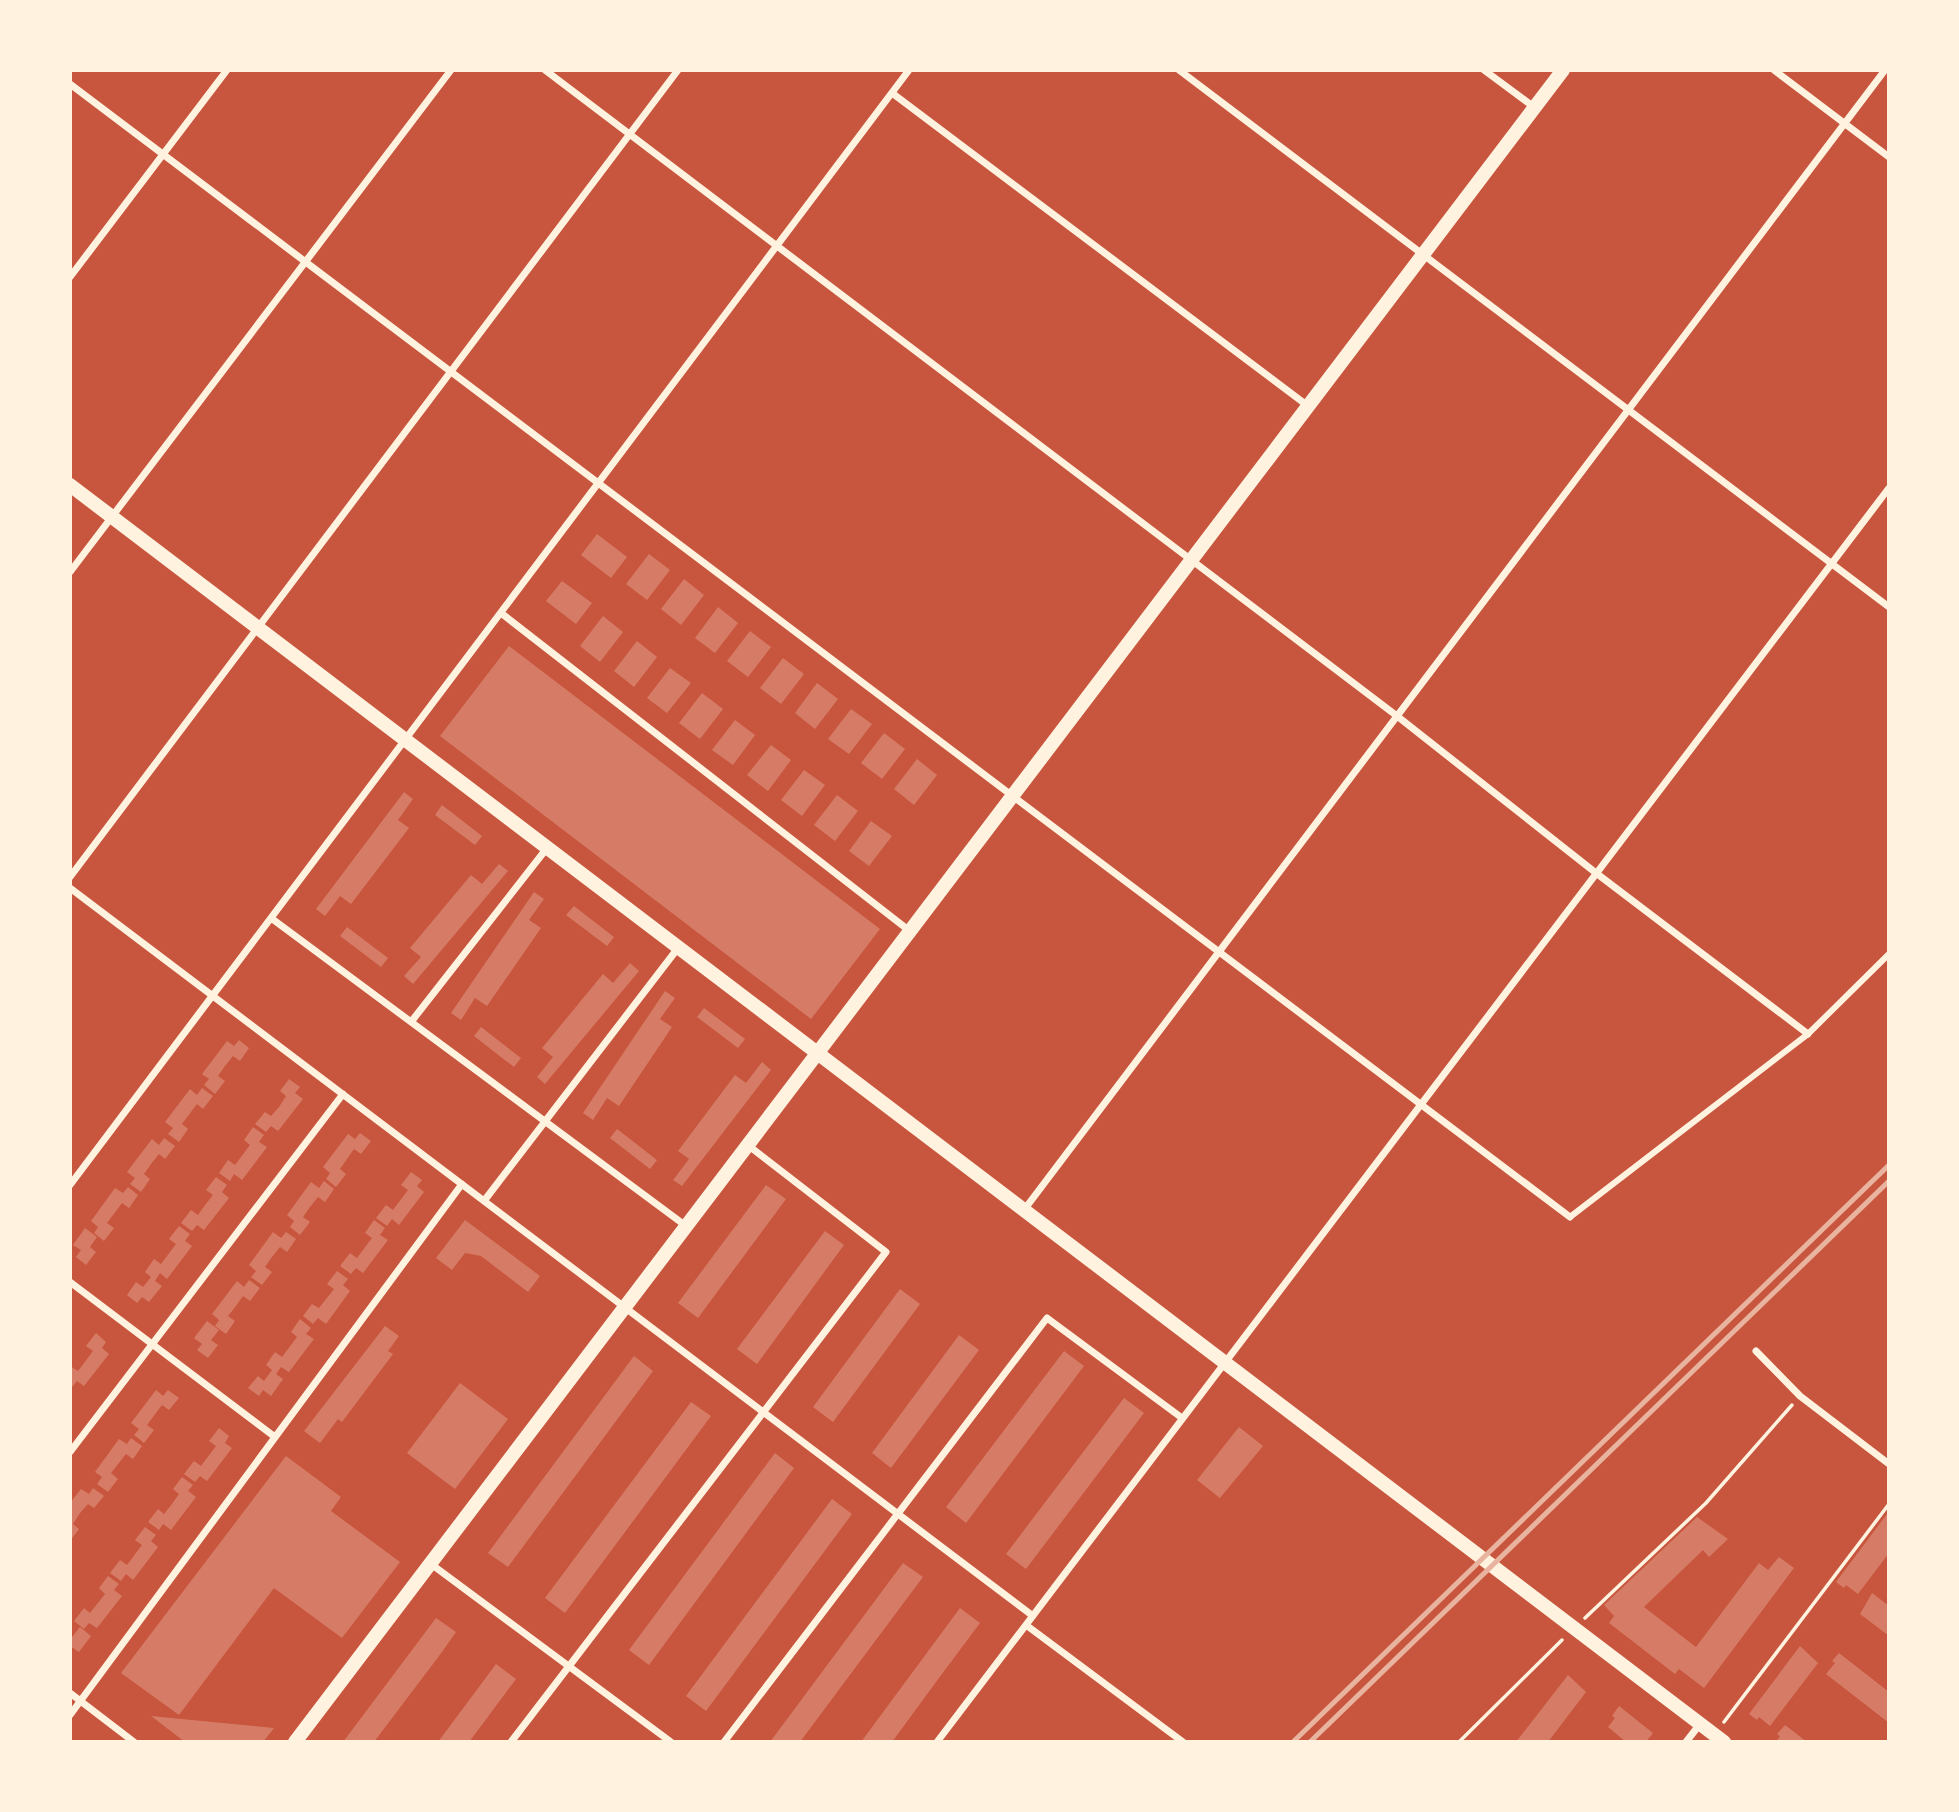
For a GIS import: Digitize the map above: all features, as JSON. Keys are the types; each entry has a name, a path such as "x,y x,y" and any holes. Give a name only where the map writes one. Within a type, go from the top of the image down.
{"main road":[{"path":"295,1742 1563,70"},
{"path":"70,485 1719,1738"}],"street":[{"path":"70,277 227,70"},
{"path":"70,572 451,70"},
{"path":"545,70 1397,716 1596,873 1808,1034"},
{"path":"70,877 678,70"},
{"path":"70,1185 909,70"},
{"path":"1179,70 1889,607"},
{"path":"1485,70 1535,107"},
{"path":"1774,70 1889,157"},
{"path":"1023,1210 1885,70"},
{"path":"70,84 1570,1217 1808,1034 1889,954"},
{"path":"892,93 1308,407"},
{"path":"937,1742 1889,488"},
{"path":"501,613 911,932"},
{"path":"411,1022 547,847"},
{"path":"70,888 1032,1616"},
{"path":"271,918 687,1227"},
{"path":"484,1201 678,948"},
{"path":"70,1452 343,1094"},
{"path":"511,1742 886,1252 749,1146"},
{"path":"70,1715 462,1184"},
{"path":"70,1282 275,1437"},
{"path":"724,1742 1047,1318 1182,1418"},
{"path":"1756,1351 1800,1396 1889,1464"},
{"path":"431,1564 671,1742"},
{"path":"1026,1625 1183,1742"},
{"path":"70,1693 134,1742"},
{"path":"1686,1742 1700,1724"}],"path":[{"path":"1459,1742 1706,1503 1800,1396"},
{"path":"1719,1738 1889,1504"}],"building":[{"path":"597,534 627,557 611,578 581,555"},
{"path":"649,554 670,570 647,600 626,584"},
{"path":"684,579 704,595 681,625 661,609"},
{"path":"562,581 592,603 576,624 546,601"},
{"path":"718,607 738,623 715,653 695,638"},
{"path":"603,616 623,632 600,662 580,646"},
{"path":"750,631 771,647 748,677 727,661"},
{"path":"637,641 657,657 634,687 614,671"},
{"path":"509,646 880,929 811,1019 440,736"},
{"path":"783,658 804,674 781,704 760,688"},
{"path":"670,668 691,683 667,713 647,698"},
{"path":"817,683 838,699 815,729 795,713"},
{"path":"702,693 723,709 700,739 679,723"},
{"path":"851,709 872,724 849,754 828,739"},
{"path":"735,720 755,735 733,765 712,750"},
{"path":"884,733 905,749 882,779 861,763"},
{"path":"771,745 791,760 768,791 747,775"},
{"path":"917,759 937,775 914,805 894,789"},
{"path":"804,770 825,785 802,816 781,800"},
{"path":"404,792 413,799 398,820 409,828 351,904 340,896 325,916 316,909"},
{"path":"837,795 858,811 835,841 814,825"},
{"path":"442,805 482,836 475,845 435,815"},
{"path":"871,821 892,836 869,866 849,851"},
{"path":"499,864 508,871 413,984 404,976 421,957 410,948 471,875 482,884"},
{"path":"534,892 544,899 529,920 541,928 487,1006 475,998 461,1020 451,1013"},
{"path":"574,906 614,937 607,946 566,915"},
{"path":"347,927 388,958 381,967 340,936"},
{"path":"630,963 639,971 545,1084 537,1077 553,1057 542,1048 603,974 613,983"},
{"path":"665,991 675,998 660,1019 672,1027 619,1106 607,1098 593,1120 583,1113"},
{"path":"704,1008 745,1039 738,1048 697,1017"},
{"path":"481,1027 521,1058 514,1067 474,1036"},
{"path":"239,1040 249,1048 240,1061 233,1056 225,1066 218,1076 225,1081 215,1094 204,1085 209,1079 202,1074 227,1041 234,1046"},
{"path":"762,1062 771,1070 682,1186 673,1180 689,1159 678,1151 735,1075 746,1083"},
{"path":"289,1079 300,1087 295,1093 303,1099 278,1131 271,1126 266,1132 255,1124 265,1112 271,1116 279,1107 286,1096 280,1091"},
{"path":"202,1088 213,1096 203,1109 197,1104 182,1124 188,1129 179,1142 168,1134 173,1128 165,1122 190,1089 197,1095"},
{"path":"253,1127 264,1135 259,1142 267,1147 242,1180 234,1174 230,1181 219,1173 228,1160 235,1165 250,1145 244,1140"},
{"path":"617,1129 657,1160 650,1169 610,1138"},
{"path":"360,1133 371,1141 361,1154 354,1149 340,1169 346,1174 336,1187 326,1179 330,1173 323,1167 348,1134 355,1139"},
{"path":"164,1138 175,1146 165,1159 159,1154 151,1164 144,1174 150,1179 141,1192 130,1184 135,1178 127,1172 152,1139 159,1145"},
{"path":"411,1172 422,1180 417,1186 424,1192 399,1225 392,1219 387,1226 376,1218 386,1205 393,1210 408,1190 401,1185"},
{"path":"216,1177 227,1185 222,1192 229,1198 204,1230 197,1225 192,1231 181,1223 191,1210 198,1215 213,1195 206,1190"},
{"path":"324,1181 334,1189 325,1202 318,1197 310,1207 303,1217 310,1222 300,1235 290,1227 294,1221 287,1215 311,1182 319,1188"},
{"path":"766,1185 786,1199 698,1318 678,1303"},
{"path":"128,1187 138,1195 129,1208 122,1203 107,1223 114,1228 104,1241 94,1233 98,1227 91,1221 115,1188 123,1193"},
{"path":"374,1220 385,1228 380,1235 388,1240 363,1273 356,1268 351,1274 340,1266 350,1253 357,1258 372,1238 365,1233"},
{"path":"465,1220 540,1276 528,1292 481,1256 465,1253 452,1270 436,1258"},
{"path":"179,1226 190,1234 185,1241 192,1246 167,1279 160,1273 155,1281 162,1286 149,1302 142,1297 137,1303 127,1295 136,1282 143,1287 151,1277 145,1272 154,1259 161,1264 176,1244 169,1239"},
{"path":"85,1228 97,1237 90,1247 96,1252 86,1265 76,1257 81,1250 73,1245"},
{"path":"825,1231 844,1245 757,1364 737,1349"},
{"path":"273,1232 281,1238 286,1232 296,1239 287,1252 280,1247 272,1257 265,1267 272,1272 262,1285 251,1277 256,1271 249,1265"},
{"path":"337,1271 348,1279 343,1285 350,1291 326,1324 318,1318 313,1324 303,1316 312,1304 319,1308 334,1289 327,1284"},
{"path":"249,1280 260,1288 250,1301 243,1296 228,1316 235,1321 226,1334 215,1326 219,1320 212,1314 237,1281 244,1287"},
{"path":"900,1289 920,1304 833,1422 813,1407"},
{"path":"300,1319 311,1328 306,1334 314,1339 289,1372 281,1367 276,1374 283,1379 271,1396 263,1390 259,1396 248,1388 258,1376 264,1381 272,1370 266,1365 275,1352 282,1357 297,1337 291,1332"},
{"path":"207,1321 219,1330 211,1340 218,1345 208,1358 197,1350 202,1344 194,1338"},
{"path":"385,1326 399,1336 388,1351 393,1354 342,1422 338,1419 320,1443 304,1431"},
{"path":"96,1333 106,1342 102,1348 109,1354 84,1386 77,1381 72,1387 70,1366 78,1371 93,1351 86,1346"},
{"path":"959,1335 979,1350 891,1468 872,1453"},
{"path":"1064,1351 1084,1366 966,1523 946,1507"},
{"path":"634,1356 653,1371 508,1567 488,1553"},
{"path":"460,1383 508,1419 455,1489 407,1453"},
{"path":"156,1390 163,1396 168,1390 179,1398 169,1410 162,1405 147,1425 154,1430 144,1443 134,1435 139,1429 131,1423"},
{"path":"1124,1398 1144,1413 1026,1569 1006,1554"},
{"path":"691,1402 711,1416 565,1613 545,1598"},
{"path":"1239,1427 1263,1446 1220,1498 1197,1480"},
{"path":"219,1428 229,1436 225,1443 232,1448 207,1481 200,1476 195,1482 184,1474 194,1461 201,1466 216,1446 209,1441"},
{"path":"131,1438 142,1446 133,1459 126,1454 111,1473 118,1479 108,1492 97,1484 102,1477 95,1472 119,1439 127,1444"},
{"path":"775,1453 794,1468 649,1665 629,1650"},
{"path":"286,1456 341,1497 331,1511 400,1562 342,1638 274,1588 179,1715 121,1673"},
{"path":"182,1477 193,1485 188,1491 196,1497 171,1530 163,1524 159,1530 148,1522 158,1509 164,1514 172,1504 179,1494 173,1489"},
{"path":"93,1488 104,1496 94,1508 88,1504 80,1513 73,1524 79,1529 70,1541 70,1503 81,1489 89,1494"},
{"path":"832,1499 852,1514 706,1711 686,1696"},
{"path":"1887,1514 1889,1553 1858,1594 1846,1585 1844,1588 1836,1582"},
{"path":"1697,1517 1728,1539 1709,1557 1703,1550 1644,1607 1696,1647 1759,1563 1768,1570 1779,1557 1794,1568 1704,1688 1679,1669 1675,1674 1609,1623 1614,1616 1604,1605"},
{"path":"145,1527 156,1535 151,1541 158,1547 133,1580 126,1574 121,1581 110,1573 120,1560 127,1565 142,1545 135,1540"},
{"path":"903,1563 923,1577 800,1742 770,1742"},
{"path":"108,1576 119,1584 114,1590 122,1596 97,1628 89,1623 84,1629 74,1621 84,1608 90,1613 105,1594 99,1588"},
{"path":"1872,1593 1889,1606 1889,1636 1860,1614"},
{"path":"960,1608 980,1623 892,1742 861,1742"},
{"path":"436,1618 456,1632 442,1652 374,1742 343,1742"},
{"path":"80,1627 91,1636 79,1652 70,1646 70,1635 72,1637"},
{"path":"1800,1646 1818,1663 1770,1726 1759,1717 1757,1720 1749,1714"},
{"path":"1839,1653 1889,1692 1889,1723 1826,1674"},
{"path":"496,1664 516,1679 469,1742 438,1742"},
{"path":"1568,1675 1586,1692 1548,1742 1516,1742"},
{"path":"1619,1706 1653,1733 1646,1742 1626,1742 1608,1727"},
{"path":"151,1716 274,1728 263,1742 185,1742"},
{"path":"1785,1725 1807,1742 1776,1742 1780,1736 1777,1734"}],"railway":[{"path":"1293,1742 1889,1165"},
{"path":"1310,1742 1889,1181"}]}
